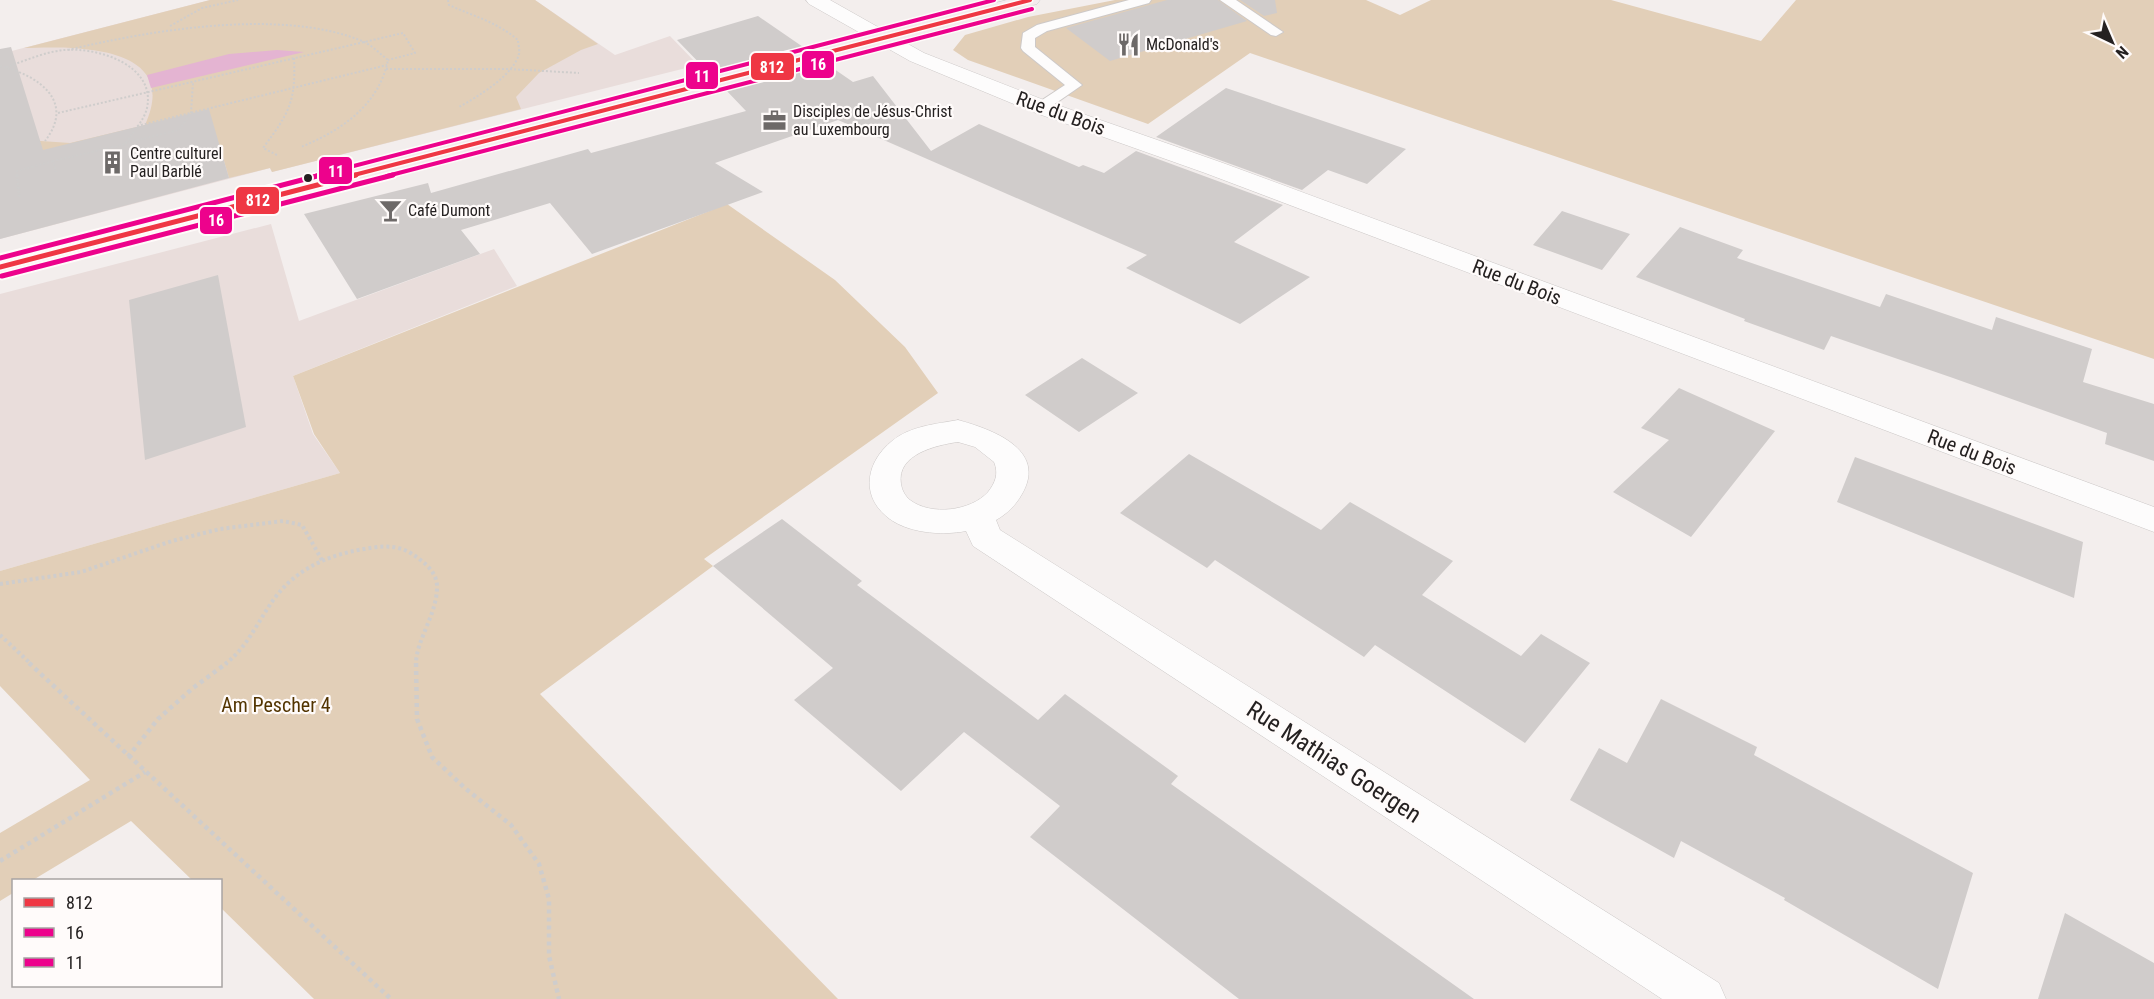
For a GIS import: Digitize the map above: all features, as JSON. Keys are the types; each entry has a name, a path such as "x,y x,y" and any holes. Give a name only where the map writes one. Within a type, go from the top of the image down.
{"main road":[{"path":"0,267 1029,0"}],"street":[{"name":"Rue du Bois","path":"816,0 917,57 1041,107 1214,168 2154,520"},
{"name":"Rue Mathias Goergen","path":"978,515 986,537 1703,999"}],"lane":[{"path":"1041,107 1075,85 1028,48 1028,36 1042,28 1144,0"},
{"path":"1227,0 1276,32"}],"path":[{"path":"170,27 181,17 201,8 238,0"},
{"path":"448,0 449,5 459,10 485,17 505,27 518,40 519,54 508,69 477,98 450,111"},
{"path":"6,67 108,39 170,27 224,20"},
{"path":"58,114 403,33 415,53 388,60"},
{"path":"311,144 354,117 372,100 382,84 388,60 382,50 363,35"},
{"path":"68,50 115,58 129,65 142,76 147,108 125,144"},
{"path":"237,205 240,188 252,170 278,156 262,148 288,116 293,104 296,87 294,58"},
{"path":"137,126 387,65"},
{"path":"0,66 27,75 44,87 53,101 58,114 55,126 45,141"},
{"path":"386,69 508,69 579,73"},
{"path":"19,197 17,171 179,130 191,113 193,82"},
{"path":"300,148 333,139"},
{"path":"53,161 56,172"},
{"path":"0,584 81,572 172,541 220,529 283,521 302,525 322,560"},
{"path":"128,757 158,718 229,661 253,633 275,598 296,575 322,560 350,551 386,545 409,552 428,565 437,583 433,613 416,658 417,719 432,757 466,789 511,825 538,864 549,899 549,956 559,999"},
{"path":"0,635 128,757 391,999"},
{"path":"0,861 145,772"}],"shaded area":[{"path":"210,0 535,0 615,55 670,36 698,65 272,172 270,168 0,239 0,54"},
{"path":"277,50 304,52 151,88 147,75 229,54"},
{"path":"271,224 299,321 494,249 517,286 293,376 313,434 340,473 0,571 0,294"}],"green space":[{"path":"210,0 535,0 598,44 581,50 539,73 516,97 521,109 272,172 270,168 229,178 220,147 0,171 12,139 70,143 145,125 152,98 149,79 136,65 117,55 69,48 24,48"},
{"path":"1115,0 1366,0 1400,15 1431,0 1611,0 1761,41 1796,0 2154,0 2154,359 1250,53 1148,124 968,60 953,50 965,35 1028,17"},
{"name":"Am Pescher 4","path":"727,204 835,280 905,347 938,393 704,559 713,566 540,694 838,999 314,999 222,909 222,879 191,879 131,821 35,879 12,879 12,894 0,901 0,833 90,780 0,686 0,571 340,473 314,434 293,376"}],"building":[{"name":"McDonald's","path":"1167,0 1218,0 1247,21 1110,61 1066,28"},
{"path":"1240,0 1275,0 1277,13 1264,16"},
{"path":"758,16 806,49 710,74 677,40"},
{"name":"Centre culturel Paul Barblé","path":"11,47 43,150 209,109 229,178 0,239 0,49"},
{"path":"824,62 853,82 873,76 931,151 979,124 1079,167 1083,165 1104,173 1136,151 1283,205 1234,242 1310,277 1240,324 1126,268 1147,255 838,120 715,163 763,192 592,254 550,203 461,230 480,254 357,299 304,214 428,183 431,193 588,149 591,153 746,111 724,88"},
{"path":"1226,88 1406,149 1367,184 1328,170 1302,190 1156,137"},
{"path":"1562,211 1630,234 1602,270 1533,245"},
{"path":"1680,227 1743,250 1737,258 1880,307 1886,294 1992,330 1996,317 2092,349 2083,382 2154,404 2154,461 2105,444 2107,433 1953,378 1831,336 1824,350 1744,321 1745,319 1636,277"},
{"path":"218,275 246,427 145,460 129,300"},
{"path":"1082,358 1138,393 1079,432 1025,395"},
{"path":"1679,388 1775,431 1691,537 1613,492 1669,440 1641,428"},
{"path":"1189,454 1321,530 1350,502 1453,561 1422,595 1521,656 1541,634 1590,663 1525,743 1375,645 1364,657 1215,560 1207,568 1120,513"},
{"path":"1855,457 2083,542 2074,598 1837,502"},
{"path":"782,519 862,581 857,585 1038,720 1065,694 1178,776 1171,784 1474,999 1239,999 1030,837 1060,806 964,732 901,791 794,700 833,668 713,566"},
{"path":"1661,699 1757,747 1754,755 1973,873 1938,989 1784,900 1785,898 1681,841 1674,858 1570,800 1599,748 1627,763"},
{"path":"2065,913 2154,963 2154,999 2038,999"}],"transit line":[{"name":"11","path":"0,258 994,0"},
{"name":"812","path":"0,267 1030,0"},
{"name":"16","path":"2,276 1032,9"}],"place":[{"name":"McDonald's","path":"1128,44"},
{"name":"Disciples de Jésus-Christ au Luxembourg","path":"775,120"},
{"name":"Centre culturel Paul Barblé","path":"112,162"},
{"name":"Café Dumont","path":"390,210"}]}
